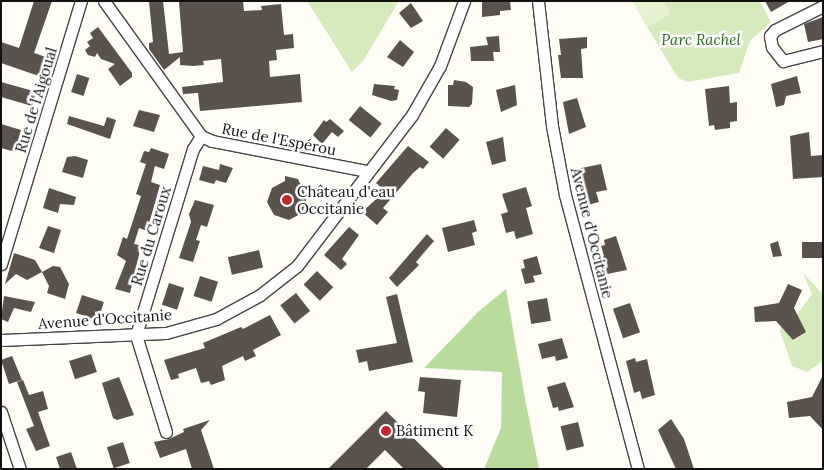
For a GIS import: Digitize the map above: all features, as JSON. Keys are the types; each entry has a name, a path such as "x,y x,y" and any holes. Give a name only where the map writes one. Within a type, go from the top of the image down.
{"street":[{"name":"Rue de l'Aigoual","path":"1,264 81,1"},
{"name":"Rue de l'Espérou","path":"104,1 202,136 212,141 367,171"},
{"name":"Avenue d'Occitanie","path":"1,340 136,335 196,326 254,299 297,266 424,96 449,45 464,1"},
{"name":"Avenue d'Occitanie","path":"538,1 552,126 566,195 638,469"},
{"path":"823,6 775,30 770,36 772,47 783,60 823,51"},
{"name":"Rue du Caroux","path":"136,335 193,150 202,136"},
{"path":"136,335 166,432"},
{"path":"1,412 20,469"}],"green space":[{"path":"307,1 399,1 363,61 352,72"},
{"path":"632,1 663,1 670,14 647,27"},
{"name":"Parc Rachel","path":"663,1 760,1 771,22 750,41 739,73 688,82 678,78 647,27 670,14"},
{"path":"803,273 823,294 823,361 807,372 792,366 780,331 782,325 793,341 806,332 796,316 812,294"},
{"path":"506,289 539,469 484,469 501,428 502,372 424,368 478,312"}],"building":[{"path":"34,1 52,1 34,53 46,57 39,76 1,63 1,42 19,48"},
{"path":"149,1 163,1 169,54 183,52 179,2 243,1 244,11 262,10 261,6 281,4 284,35 293,34 294,48 276,50 277,60 269,61 270,77 300,74 302,102 200,111 198,93 183,94 182,87 223,82 221,59 203,61 204,65 193,66 180,65 180,57 164,70 149,49 149,43 153,42"},
{"path":"482,1 510,1 511,10 500,11 500,15 482,17"},
{"path":"765,1 790,1 771,12"},
{"path":"411,3 423,21 411,28 399,13"},
{"path":"823,17 823,39 808,42 804,24"},
{"path":"98,27 132,73 132,77 120,86 108,69 115,64 101,59 97,53 95,57 88,55 85,50 90,46 87,42 93,38 90,33"},
{"path":"499,36 500,52 493,52 494,61 471,61 470,47 488,45 486,37"},
{"path":"587,37 587,48 581,49 583,78 561,78 558,55 561,55 559,39"},
{"path":"400,40 414,52 403,67 387,57"},
{"path":"77,74 89,78 83,96 71,92"},
{"path":"797,76 801,93 786,96 784,105 776,107 771,84"},
{"path":"454,80 466,82 473,87 472,104 469,107 448,106 448,85 453,85"},
{"path":"1,82 37,92 32,106 1,97"},
{"path":"374,84 395,86 394,89 399,90 397,100 391,101 372,95"},
{"path":"515,85 517,105 501,112 496,90"},
{"path":"729,86 730,103 737,102 737,121 730,122 730,128 715,130 714,125 709,126 705,89"},
{"path":"577,98 586,127 569,134 563,102"},
{"path":"360,106 382,124 370,138 349,120"},
{"path":"139,110 160,115 154,132 133,126"},
{"path":"69,116 104,126 107,117 116,120 110,139 67,124"},
{"path":"330,119 344,131 338,137 332,132 322,144 313,135 324,120 326,122"},
{"path":"1,124 21,130 15,152 1,148"},
{"path":"446,128 460,140 443,159 430,147"},
{"path":"809,132 811,156 823,155 823,177 793,179 790,136"},
{"path":"503,137 506,161 492,165 486,142"},
{"path":"408,146 429,162 423,169 420,167 413,173 383,208 388,212 377,225 362,212 385,191 376,183"},
{"path":"151,148 169,154 164,169 155,166 151,182 160,185 147,231 139,228 134,244 139,245 139,255 130,293 115,289 126,261 117,255 123,237 127,239 141,196 136,194 146,164 140,162 144,151 149,152"},
{"path":"75,156 88,160 83,178 62,172 67,157"},
{"path":"220,164 233,168 226,183 216,180 214,184 199,180 203,166 219,170"},
{"path":"601,164 607,190 596,192 599,202 584,206 577,169"},
{"name":"Château d'eau Occitanie","path":"285,176 298,179 307,198 302,213 289,220 274,215 267,202 272,188 285,181"},
{"path":"526,187 532,206 526,208 533,234 516,239 514,231 506,233 501,214 508,212 502,194"},
{"path":"49,188 76,197 74,205 60,204 58,213 43,208"},
{"path":"195,200 214,205 207,227 201,225 196,240 200,241 193,262 179,258 191,222 189,214"},
{"path":"474,220 477,231 472,233 475,245 448,252 442,228"},
{"path":"48,226 61,230 54,253 39,248"},
{"path":"349,227 359,235 342,259 347,264 341,270 324,255"},
{"path":"427,234 434,241 416,262 419,265 397,287 389,278"},
{"path":"616,236 627,270 602,275 597,258 604,256 601,246 605,245 604,240"},
{"path":"778,241 782,256 773,257 770,244"},
{"path":"802,242 823,242 823,258 802,258"},
{"path":"259,250 263,268 232,275 228,257"},
{"path":"14,253 35,260 42,272 27,280 16,274 5,284"},
{"path":"537,256 542,274 533,276 535,282 525,284 521,269 525,268 523,260"},
{"path":"53,266 60,267 69,284 65,299 47,293 49,286 42,272"},
{"path":"317,271 333,287 320,301 304,284"},
{"path":"200,276 218,282 212,302 194,296"},
{"path":"169,283 184,288 177,310 162,305"},
{"path":"788,284 802,290 794,308 806,332 793,340 776,321 755,322 754,307 779,303"},
{"path":"296,293 310,311 294,323 280,305"},
{"path":"397,294 413,362 369,371 367,361 359,363 356,350 397,343 386,297"},
{"path":"82,295 104,302 98,320 76,313"},
{"path":"4,296 35,302 31,312 14,308 8,322 1,319"},
{"path":"547,298 551,321 531,324 527,301"},
{"path":"630,303 640,332 623,338 613,309"},
{"path":"270,315 281,335 253,350 256,356 245,361 243,356 222,366 225,380 211,385 209,381 201,383 196,368 178,374 179,378 171,380 164,360 205,348 203,343 241,327 243,329"},
{"path":"562,338 568,358 556,361 555,356 542,359 538,344"},
{"path":"91,354 97,372 75,379 69,361"},
{"path":"12,356 22,380 9,384 1,360"},
{"path":"635,358 636,362 647,359 655,395 642,399 640,391 634,393 626,361"},
{"path":"823,375 823,430 810,416 789,418 787,402 812,397"},
{"path":"119,377 134,415 117,420 113,418 102,383"},
{"path":"420,377 461,380 457,417 423,413 425,392 418,391"},
{"path":"23,380 29,395 43,391 48,409 38,412 50,446 36,451 26,429 34,426 17,382"},
{"path":"565,382 574,407 559,411 558,407 553,408 547,387"},
{"name":"Bâtiment K","path":"386,411 445,469 404,469 385,450 366,469 328,469"},
{"path":"671,419 684,439 694,469 676,469 658,430"},
{"path":"210,420 201,430 214,469 192,469 186,449 160,458 154,442 169,439 184,432 183,429"},
{"path":"578,422 584,446 567,451 561,426"},
{"path":"123,442 130,463 114,468 107,447"},
{"path":"71,452 77,469 60,469 56,457"}],"place":[{"name":"Château d'eau Occitanie","path":"287,200"},
{"name":"Bâtiment K","path":"386,431"}]}
